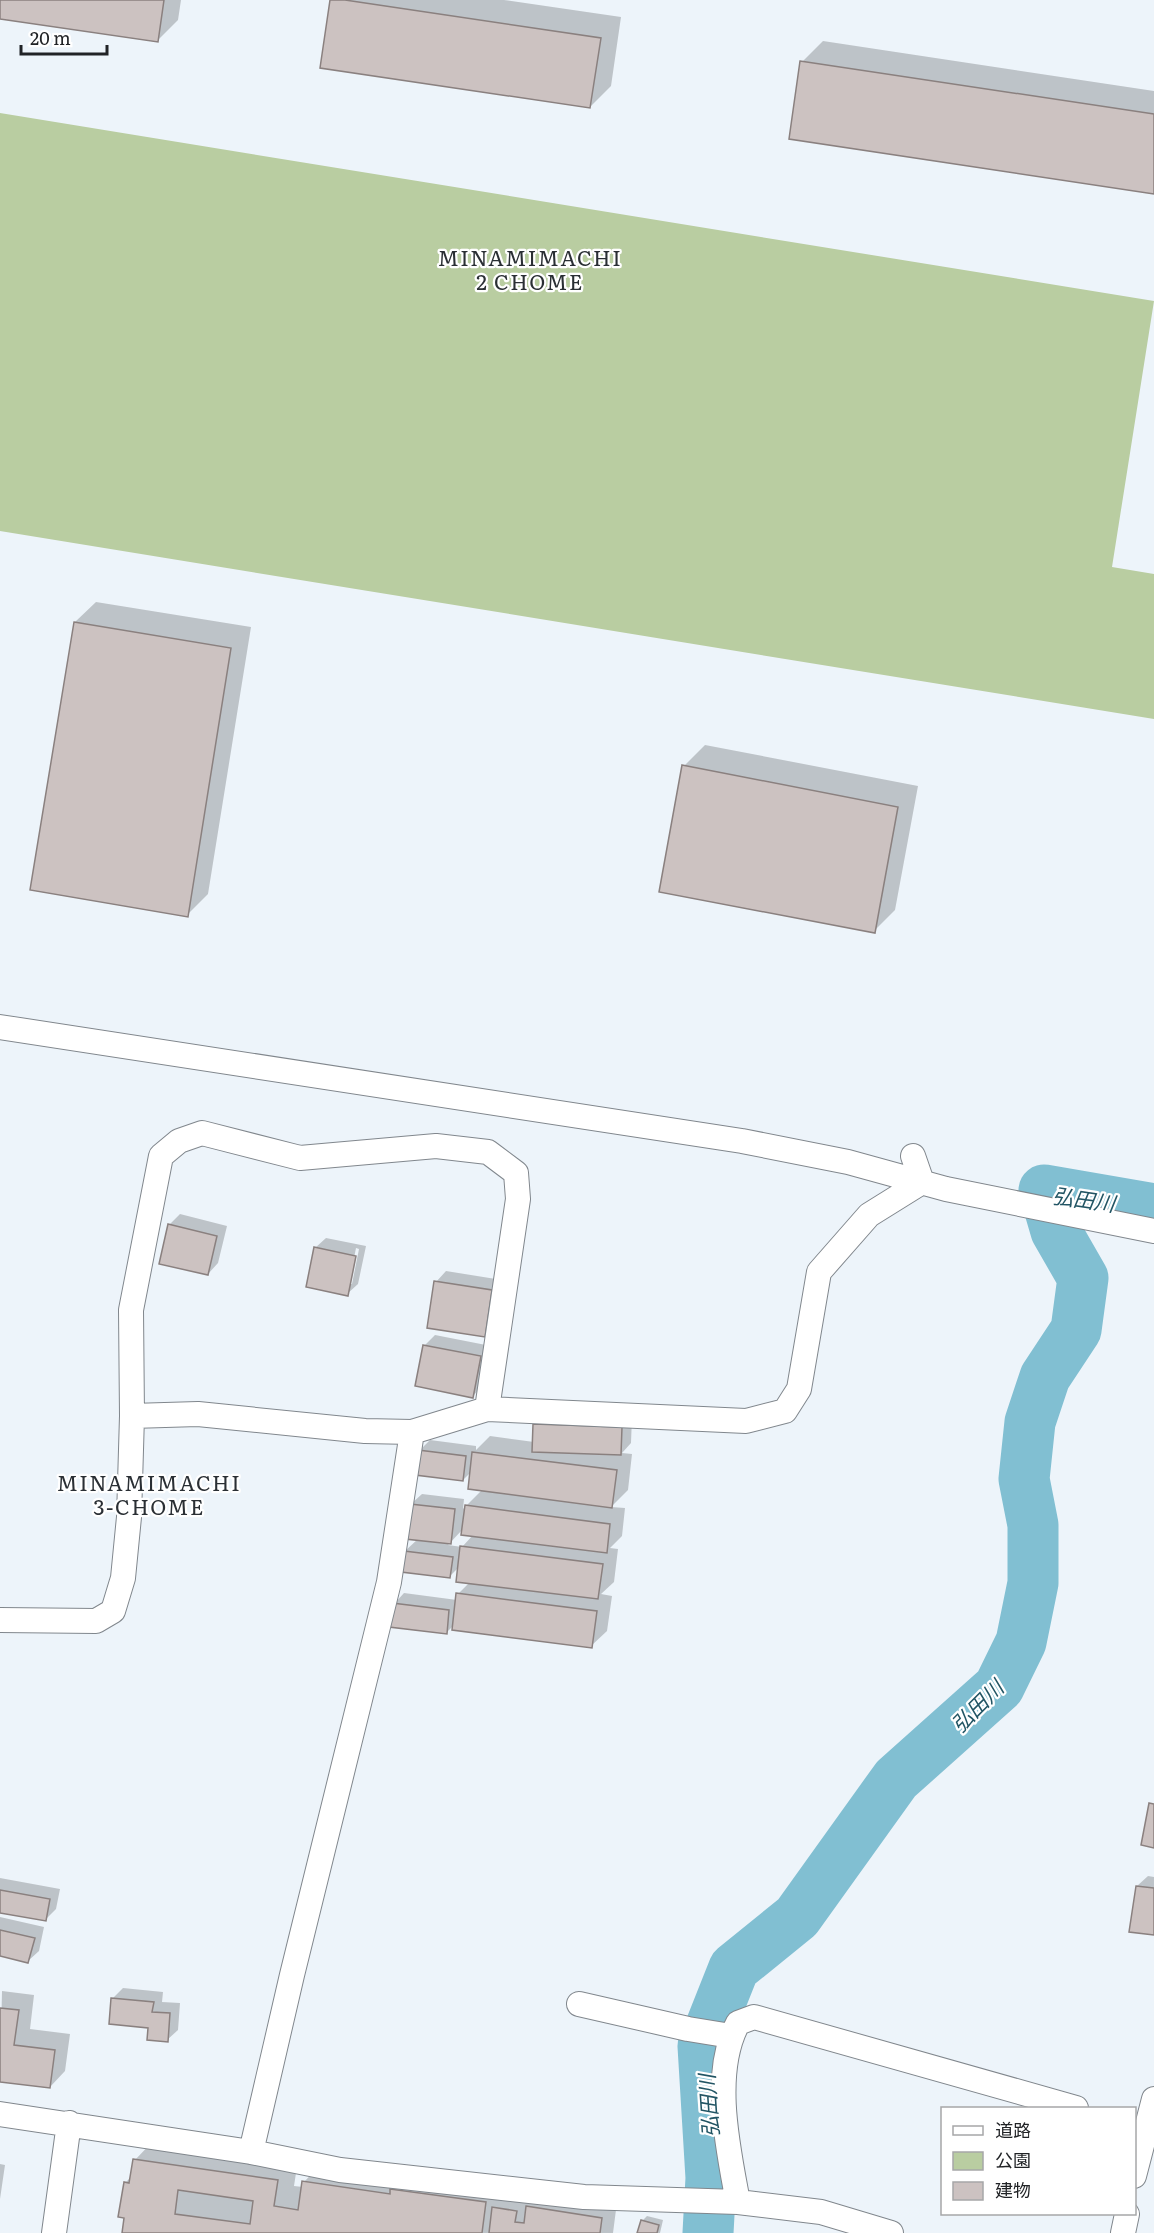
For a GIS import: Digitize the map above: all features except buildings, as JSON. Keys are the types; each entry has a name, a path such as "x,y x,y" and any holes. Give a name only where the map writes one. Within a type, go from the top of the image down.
{"street":[{"path":"0,1027 742,1141 848,1162 946,1189 1154,1231"},
{"path":"0,1620 96,1621 113,1611 123,1578 129,1517 132,1416 131,1310 161,1156 179,1141 202,1133 300,1158 436,1146 488,1152 516,1173 518,1199 487,1409"},
{"path":"913,1156 922,1182"},
{"path":"132,1416 198,1414 342,1429 412,1432 487,1409 746,1421 785,1411 799,1389 819,1272 869,1215 922,1182"},
{"path":"251,2152 291,1975 389,1582 412,1432"},
{"path":"579,2004 688,2029 731,2036"},
{"path":"734,2202 723,2095 731,2036 738,2022 754,2017 1069,2107"},
{"path":"1136,2159 1140,2126 1154,2099"},
{"path":"0,2114 251,2152 340,2170 584,2197 734,2202 821,2212 891,2233"},
{"path":"54,2233 69,2123"},
{"path":"1123,2233 1127,2215"}],"green space":[{"path":"0,113 1154,301 1112,567 1154,574 1154,719 0,531"}],"waterway":[{"name":"弘田川","path":"708,2233 711,2178 703,2046 734,1968 797,1917 896,1779 999,1687 1021,1642 1033,1583 1033,1525 1024,1479 1030,1422 1045,1377 1076,1330 1083,1278 1056,1231 1044,1190 1154,1209"}],"district":[{"name":"MINAMIMACHI 2 CHOME","path":"530,268"},
{"name":"MINAMIMACHI 3-CHOME","path":"149,1493"}]}
